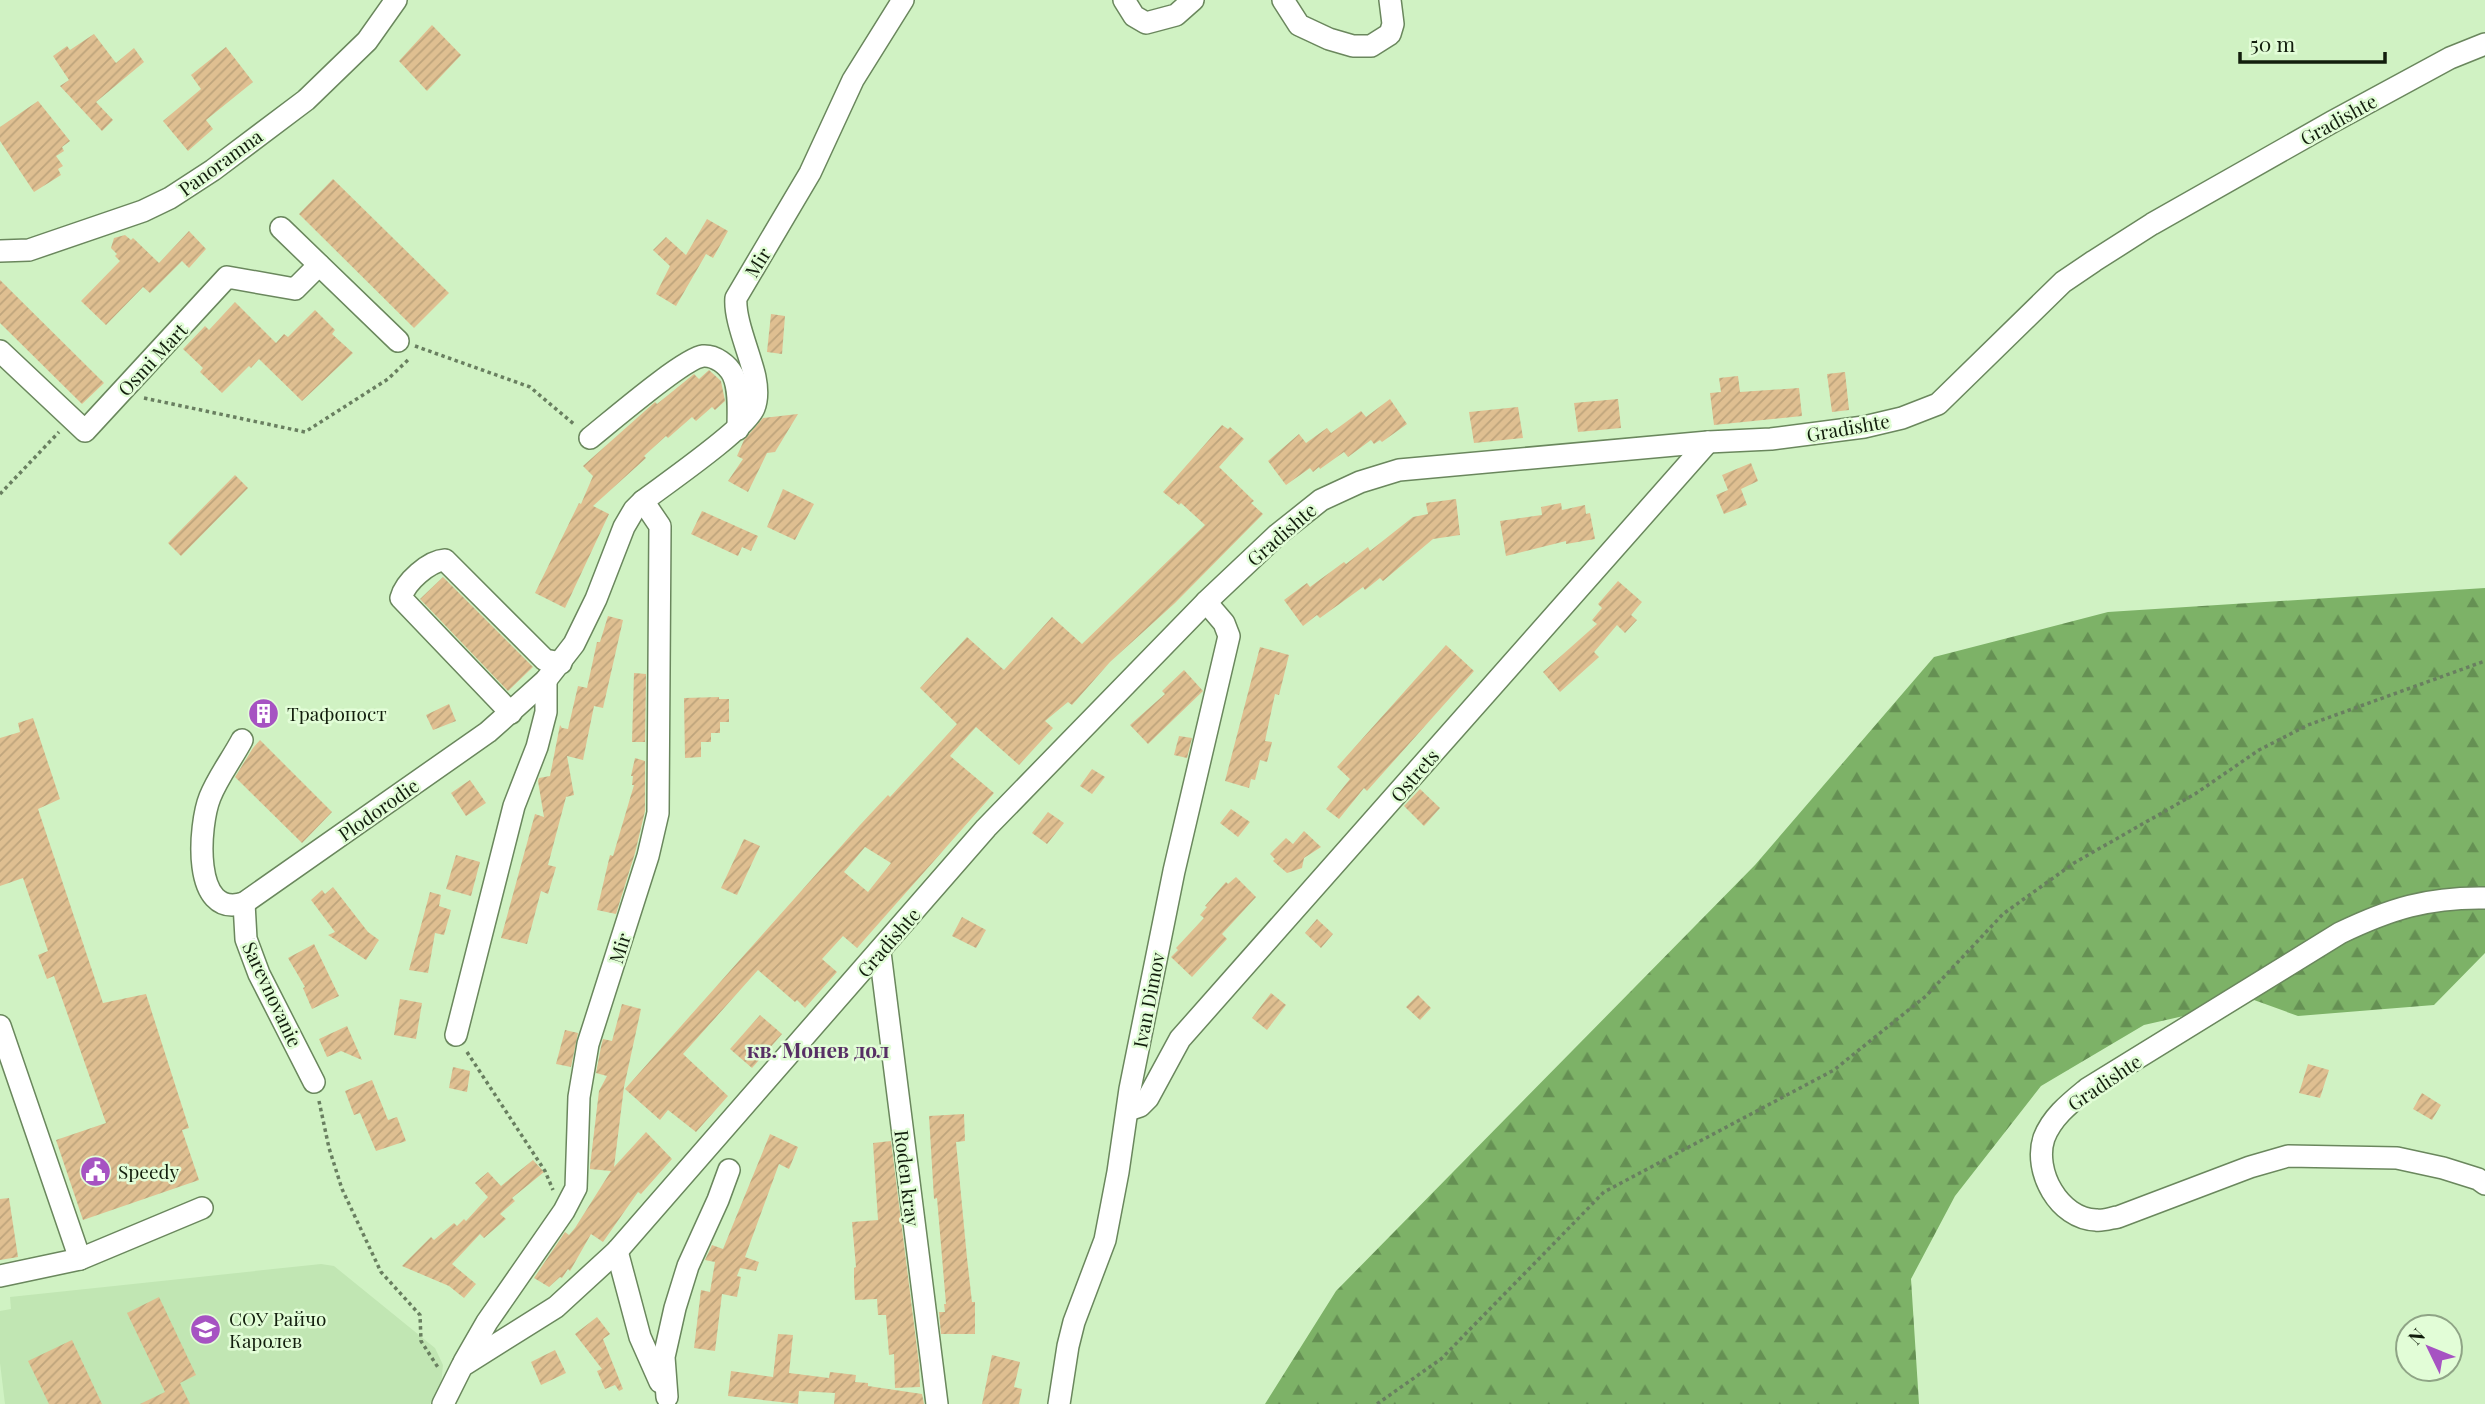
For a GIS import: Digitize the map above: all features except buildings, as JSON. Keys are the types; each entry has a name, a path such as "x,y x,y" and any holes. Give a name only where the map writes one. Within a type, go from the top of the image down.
{"street":[{"name":"Panoramna","path":"0,251 29,250 143,211 170,198 213,170 306,100 368,41 396,0"},
{"name":"Mir","path":"511,713 546,680 574,644 596,599 624,527 634,510 738,429 754,410 757,388 735,309 736,298 810,173 853,80 904,0"},
{"path":"1124,0 1134,16 1146,23 1176,15 1193,0"},
{"path":"1283,0 1299,25 1310,32 1353,46 1371,46 1390,34 1393,24 1390,0"},
{"name":"Gradishte","path":"462,1366 555,1307 617,1251 986,828 1206,602 1277,535 1321,500 1360,482 1399,470 1771,439 1864,427 1902,418 1938,404 2063,282 2094,261 2152,224 2332,122 2450,58 2485,44"},
{"path":"281,228 398,341"},
{"name":"Osmi Mart","path":"73,419 85,430 227,277 295,289 319,265"},
{"path":"0,351 73,419"},
{"path":"590,438 670,374 701,356 718,359 733,375 738,404 738,429"},
{"name":"Ostrets","path":"1128,1110 1149,1098 1180,1039 1708,443"},
{"name":"Mir","path":"462,1366 487,1322 564,1211 576,1188 579,1097 588,1044 648,856 658,813 660,526 643,501"},
{"path":"511,713 401,598 403,589 436,560 445,560 545,660 561,663"},
{"name":"Ivan Dimov","path":"1059,1404 1074,1322 1105,1240 1130,1089 1174,871 1229,636 1224,623 1206,602"},
{"path":"456,1035 514,806 537,747 546,712 546,680"},
{"name":"Plodorodie","path":"244,903 488,732 511,713"},
{"path":"243,740 210,798 201,847 204,876 215,897 227,904 244,903"},
{"name":"Gradishte","path":"2485,898 2418,903 2382,914 2340,933 2087,1089 2059,1113 2044,1139 2042,1161 2046,1184 2061,1201 2074,1214 2095,1220 2118,1217 2250,1167 2288,1156 2397,1158 2443,1168 2479,1179 2485,1184"},
{"name":"Sarevnovanie","path":"244,903 246,939 259,974 314,1082"},
{"name":"Roden kray","path":"880,952 937,1404"},
{"path":"0,1026 80,1259"},
{"path":"668,1400 664,1357 675,1308 688,1266 729,1170"},
{"path":"0,1276 80,1259 202,1208"},
{"path":"617,1251 640,1337 668,1400"},
{"path":"445,1400 462,1366"}],"path":[{"path":"120,393 305,432 387,379 421,348 530,387 590,438"},
{"path":"0,494 73,419"},
{"path":"1377,1404 1441,1359 1604,1192 1834,1070 1926,996 2003,914 2074,863 2195,794 2259,750 2308,725 2485,661"},
{"path":"456,1035 545,1171 556,1200"},
{"path":"314,1082 329,1148 342,1189 381,1272 420,1315 421,1341 438,1365 445,1400"}],"shaded area":[{"name":"СОУ Райчо Каролев","path":"321,1264 334,1266 435,1348 443,1365 441,1385 430,1404 5,1404 0,1363 0,1311 11,1309 10,1297"}],"green space":[{"path":"2485,588 2485,953 2434,1005 2298,1016 2254,1000 2144,1025 2041,1086 1955,1196 1911,1279 1919,1404 1265,1404 1336,1291 1755,865 1934,657 2108,612"}],"place":[{"name":"Трафопост","path":"264,713"},
{"name":"Speedy","path":"95,1171"},
{"name":"СОУ Райчо Каролев","path":"206,1329"}],"district":[{"name":"кв. Монев дол","path":"818,1049"}]}
